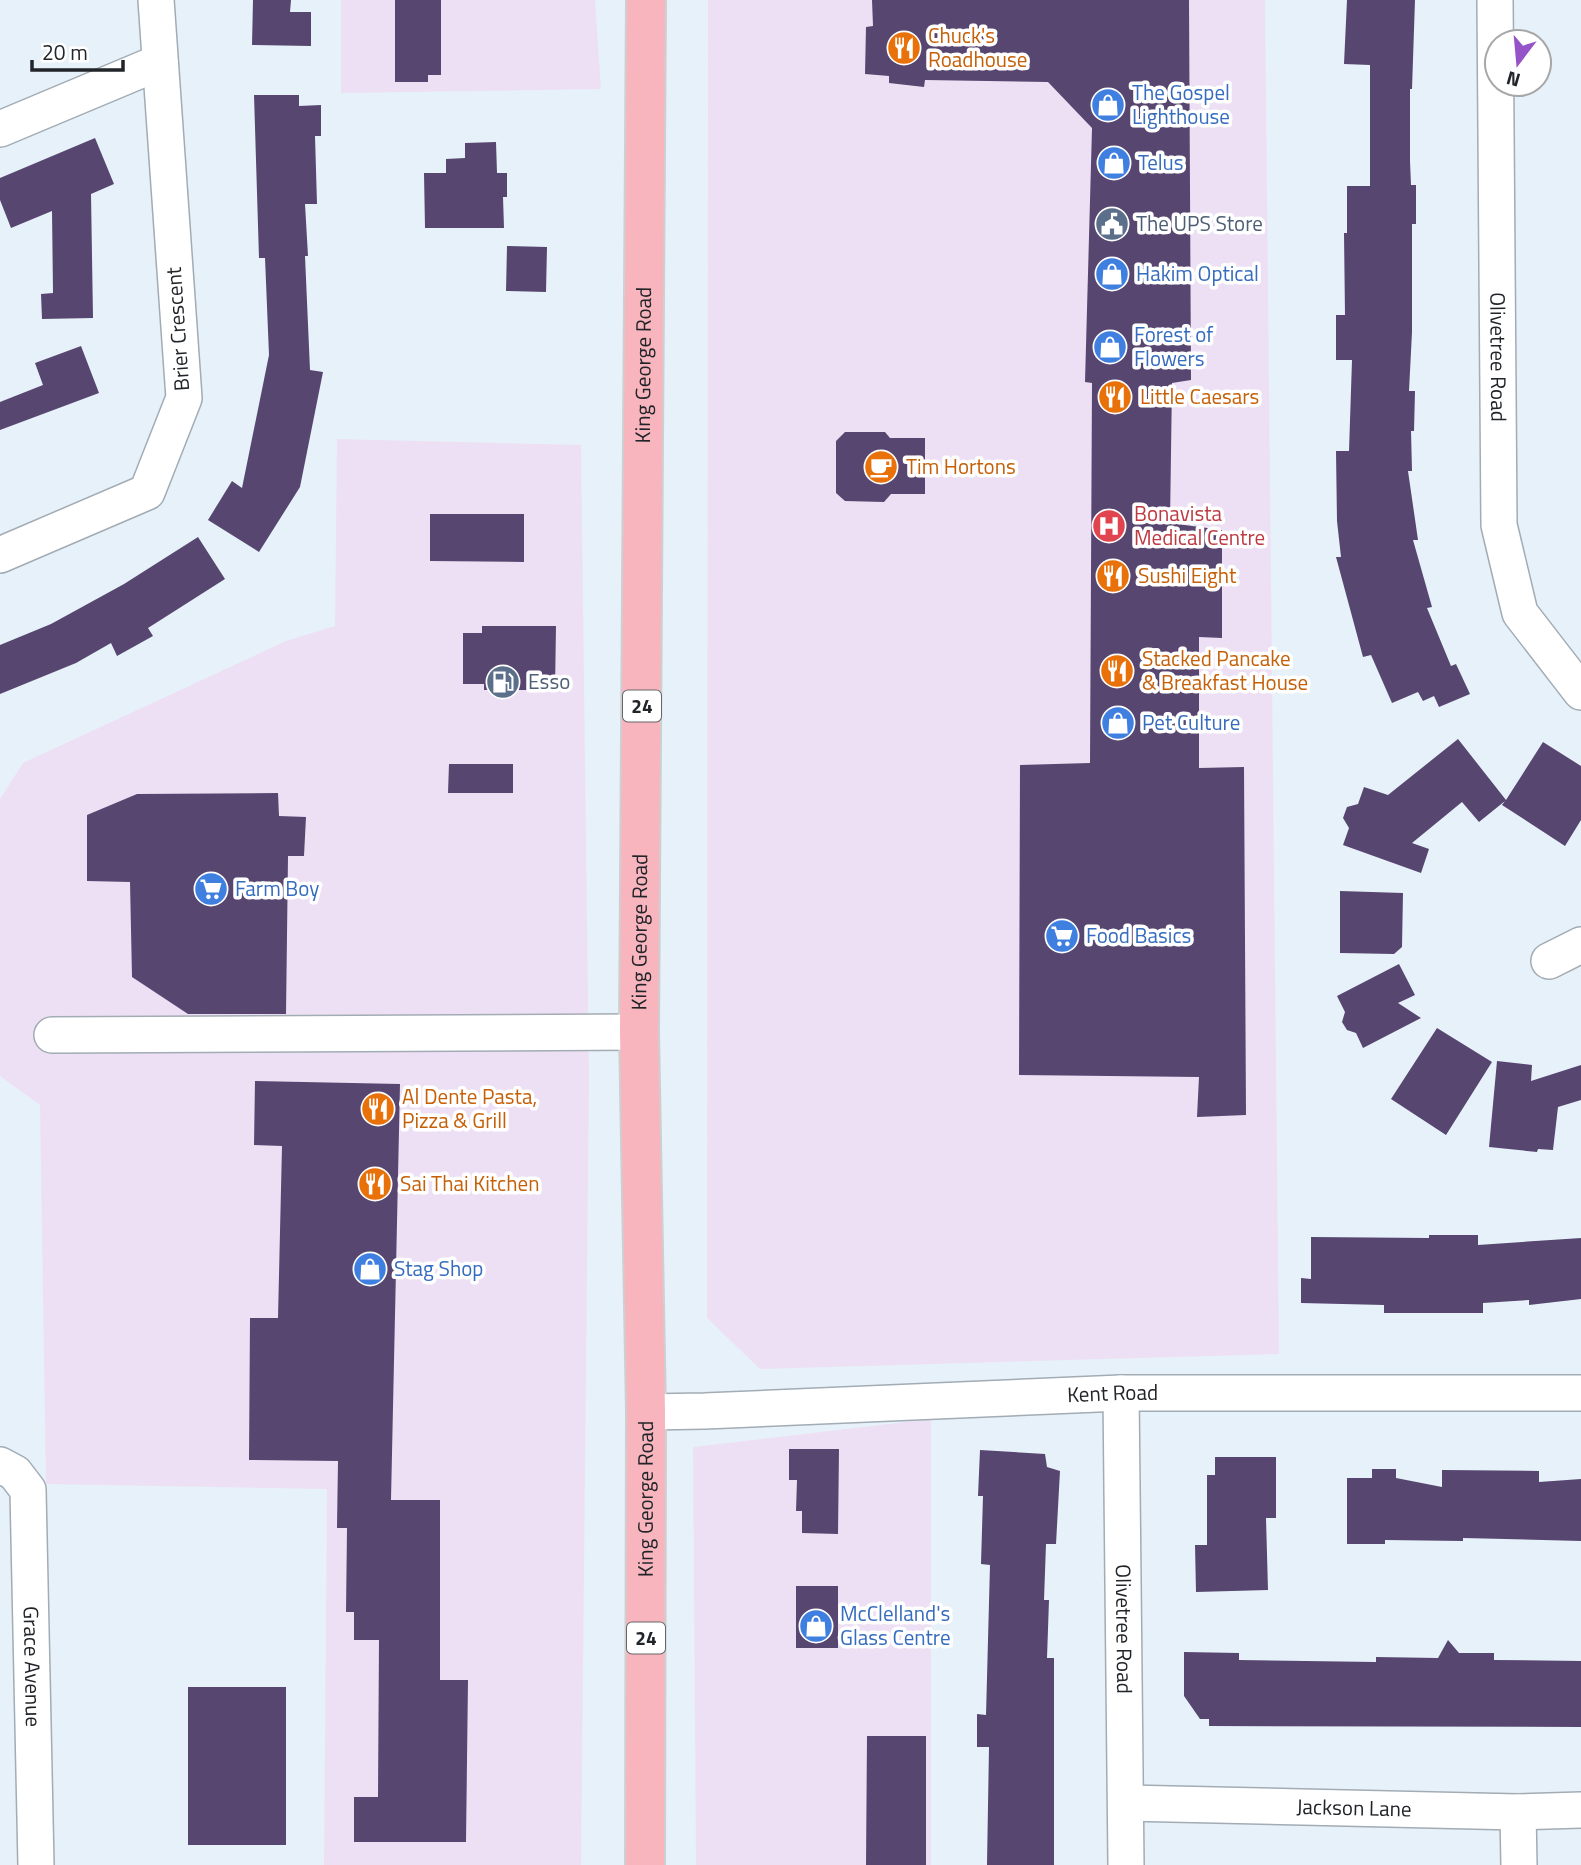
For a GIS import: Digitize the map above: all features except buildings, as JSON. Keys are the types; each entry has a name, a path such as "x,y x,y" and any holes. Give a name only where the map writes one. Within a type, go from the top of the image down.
{"main road":[{"name":"King George Road","path":"645,1865 646,1412 639,1032 646,0"}],"street":[{"name":"Brier Crescent","path":"0,555 147,492 184,398 156,0"},
{"name":"Olivetree Road","path":"1495,0 1499,526 1520,613 1581,692"},
{"path":"0,129 160,62"},
{"path":"1549,961 1581,945"},
{"path":"52,1035 639,1032"},
{"name":"Kent Road","path":"646,1412 1121,1393 1581,1392"},
{"name":"Olivetree Road","path":"1121,1393 1126,1865"},
{"name":"Grace Avenue","path":"7,1469 28,1490 36,1865"},
{"name":"Jackson Lane","path":"1126,1803 1518,1812 1581,1810"},
{"path":"1518,1812 1519,1865"}],"shaded area":[{"path":"341,0 595,0 601,89 341,93"},
{"path":"708,0 1265,0 1279,1354 760,1369 707,1318"},
{"path":"337,439 581,445 589,1078 581,1865 324,1865 327,1489 46,1484 40,1105 0,1076 0,799 23,763 286,641 335,626"},
{"path":"931,1419 931,1865 696,1865 693,1447"}],"place":[{"name":"Chuck's Roadhouse","path":"904,48"},
{"name":"The Gospel Lighthouse","path":"1108,105"},
{"name":"Telus","path":"1114,163"},
{"name":"The UPS Store","path":"1112,224"},
{"name":"Hakim Optical","path":"1112,274"},
{"name":"Forest of Flowers","path":"1110,347"},
{"name":"Little Caesars","path":"1115,397"},
{"name":"Tim Hortons","path":"881,467"},
{"name":"Bonavista Medical Centre","path":"1109,526"},
{"name":"Sushi Eight","path":"1113,576"},
{"name":"Stacked Pancake & Breakfast House","path":"1117,671"},
{"name":"Esso","path":"503,682"},
{"name":"Pet Culture","path":"1118,723"},
{"name":"Farm Boy","path":"211,889"},
{"name":"Food Basics","path":"1062,936"},
{"name":"Al Dente Pasta, Pizza & Grill","path":"378,1109"},
{"name":"Sai Thai Kitchen","path":"375,1184"},
{"name":"Stag Shop","path":"370,1269"},
{"name":"McClelland's Glass Centre","path":"816,1626"}]}
